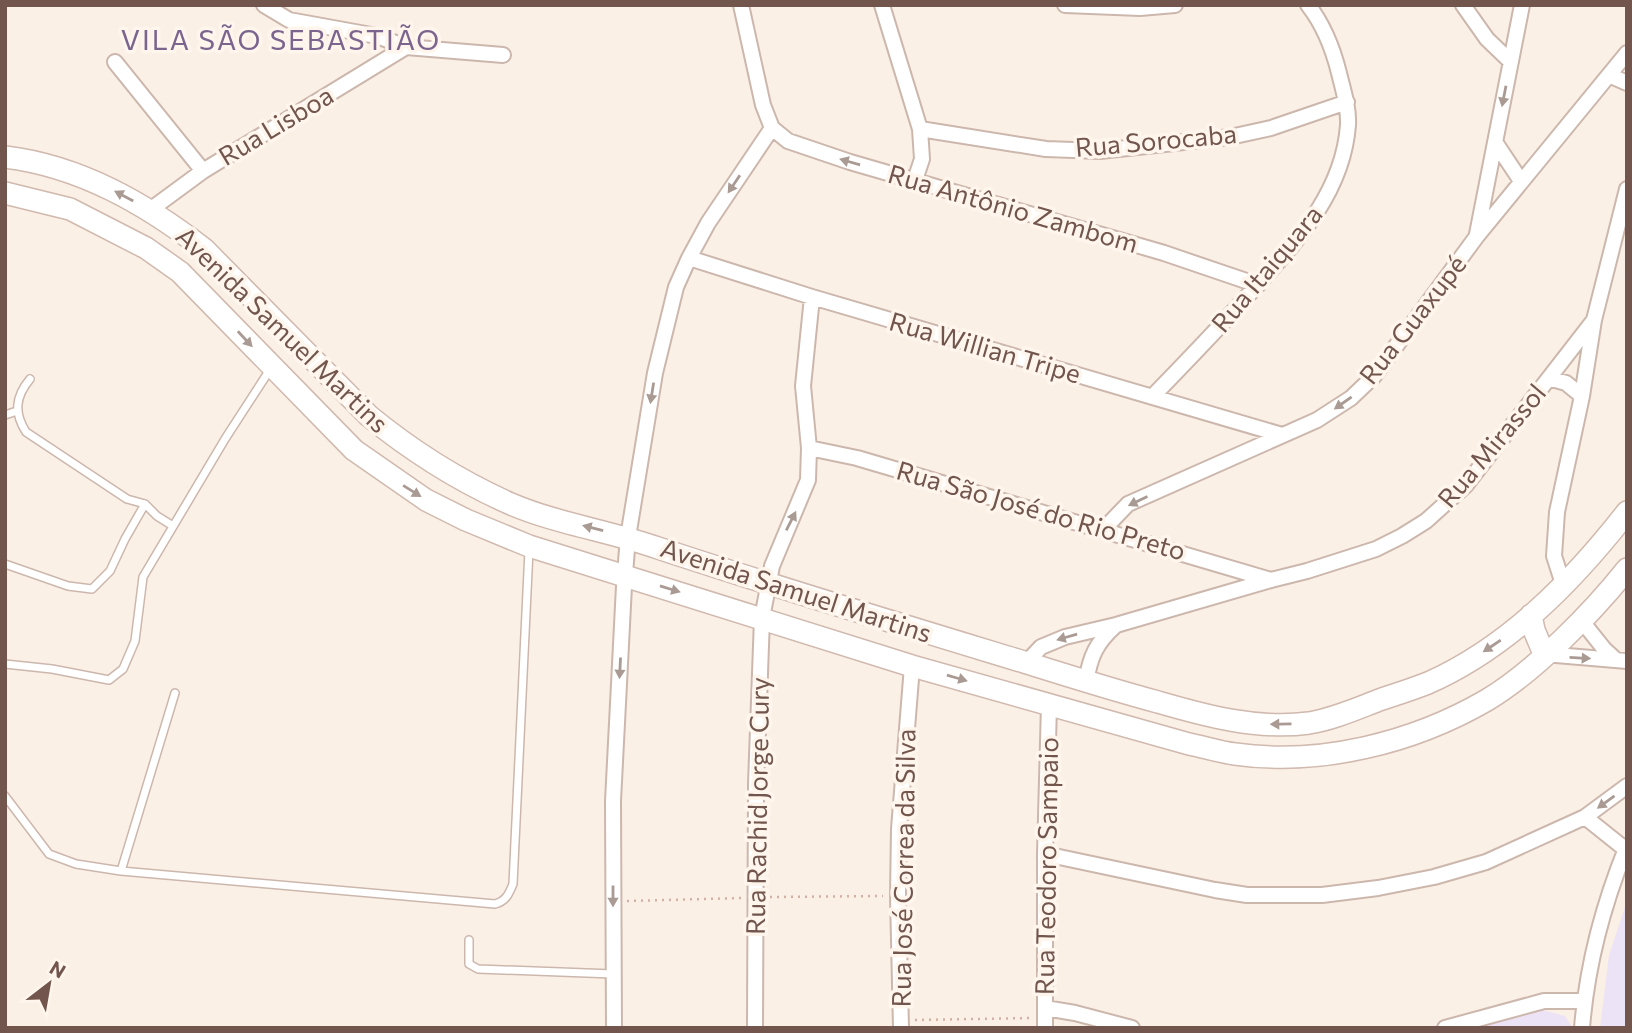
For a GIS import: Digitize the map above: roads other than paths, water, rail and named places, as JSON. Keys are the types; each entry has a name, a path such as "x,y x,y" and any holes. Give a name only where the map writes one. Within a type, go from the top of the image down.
{"main road":[{"name":"Avenida Samuel Martins","path":"5,157 38,162 71,173 100,184 150,210 204,249 369,416 439,467 478,489 516,506 628,537 768,584 1196,713 1242,722 1309,723 1335,717 1427,683 1498,642 1564,587 1627,512"},
{"path":"34,199 37,187 46,177 71,173"},
{"name":"Avenida Samuel Martins","path":"5,193 70,209 146,248 180,272 354,450 426,500 466,520 529,546 912,666 1189,744 1235,754 1312,756 1352,750 1444,723 1489,699 1545,654 1581,620 1627,569"},
{"path":"198,289 213,294 224,292 236,281"},
{"path":"1564,587 1581,620"},
{"path":"1531,615 1538,643 1545,654"},
{"path":"1025,698 1026,663"},
{"path":"1078,713 1086,682"}],"street":[{"path":"264,5 289,20 377,36 406,47 503,55"},
{"path":"614,1028 613,801 628,537 655,373 676,287 688,258 708,223 772,128 763,105 741,5"},
{"path":"881,5 920,130 922,159 915,180"},
{"path":"1065,5 1140,8 1174,5"},
{"name":"Rua Itaiquara","path":"1153,397 1214,334 1300,237 1331,188 1344,150 1348,124 1347,102 1336,61 1317,17 1308,5"},
{"path":"1463,5 1487,38 1511,62"},
{"name":"Rua Guaxupé","path":"1103,530 1128,505 1317,420 1351,398 1374,376 1477,236 1522,5"},
{"name":"Rua Lisboa","path":"150,210 203,171 406,47"},
{"path":"1477,236 1627,53"},
{"path":"115,62 203,171"},
{"path":"1609,75 1627,82"},
{"name":"Rua Sorocaba","path":"920,130 1046,149 1100,151 1230,136 1271,128 1347,102"},
{"name":"Rua Antônio Zambom","path":"772,128 788,141 809,150 1164,253 1258,285"},
{"path":"1495,142 1521,181"},
{"path":"1564,587 1554,556 1554,535 1582,396 1594,320 1627,189"},
{"name":"Rua Willian Tripe","path":"688,258 1282,435"},
{"name":"Rua Rachid Jorge Cury","path":"755,1028 755,784 762,618 778,548 806,490 809,448 803,386 812,297"},
{"name":"Rua Mirassol","path":"1026,663 1035,652 1051,642 1307,571 1376,548 1402,536 1426,521 1466,485 1594,320"},
{"path":"1549,378 1566,383 1582,396"},
{"name":"Rua São José do Rio Preto","path":"809,448 857,458 1271,580"},
{"path":"1581,620 1605,650 1621,660"},
{"path":"1086,682 1096,646 1116,625"},
{"path":"1545,654 1621,660"},
{"name":"Rua José Correa da Silva","path":"901,1024 899,829 912,666"},
{"name":"Rua Teodoro Sampaio","path":"1045,1018 1049,705"},
{"path":"1045,854 1215,890 1283,897 1322,895 1434,877 1486,862 1585,817 1627,786"},
{"path":"1582,1028 1596,937 1626,848 1585,817"},
{"path":"1445,1028 1544,1001 1584,1002"},
{"path":"1045,1018 1075,1013 1132,1028"}],"lane":[{"path":"5,664 52,669 109,681 123,669 135,641 143,577 225,439 271,368"},
{"path":"30,379 22,388 17,411 26,432 127,499 145,504 173,526"},
{"path":"5,415 17,411"},
{"path":"5,564 68,586 92,589 110,572 145,504"},
{"path":"5,796 49,854 76,864 121,871 495,904 501,902 510,893 513,884 529,546"},
{"path":"121,871 175,693"},
{"path":"469,940 469,964 478,969 613,974"}],"district":[{"name":"VILA SÃO SEBASTIÃO","path":"281,40"}]}
